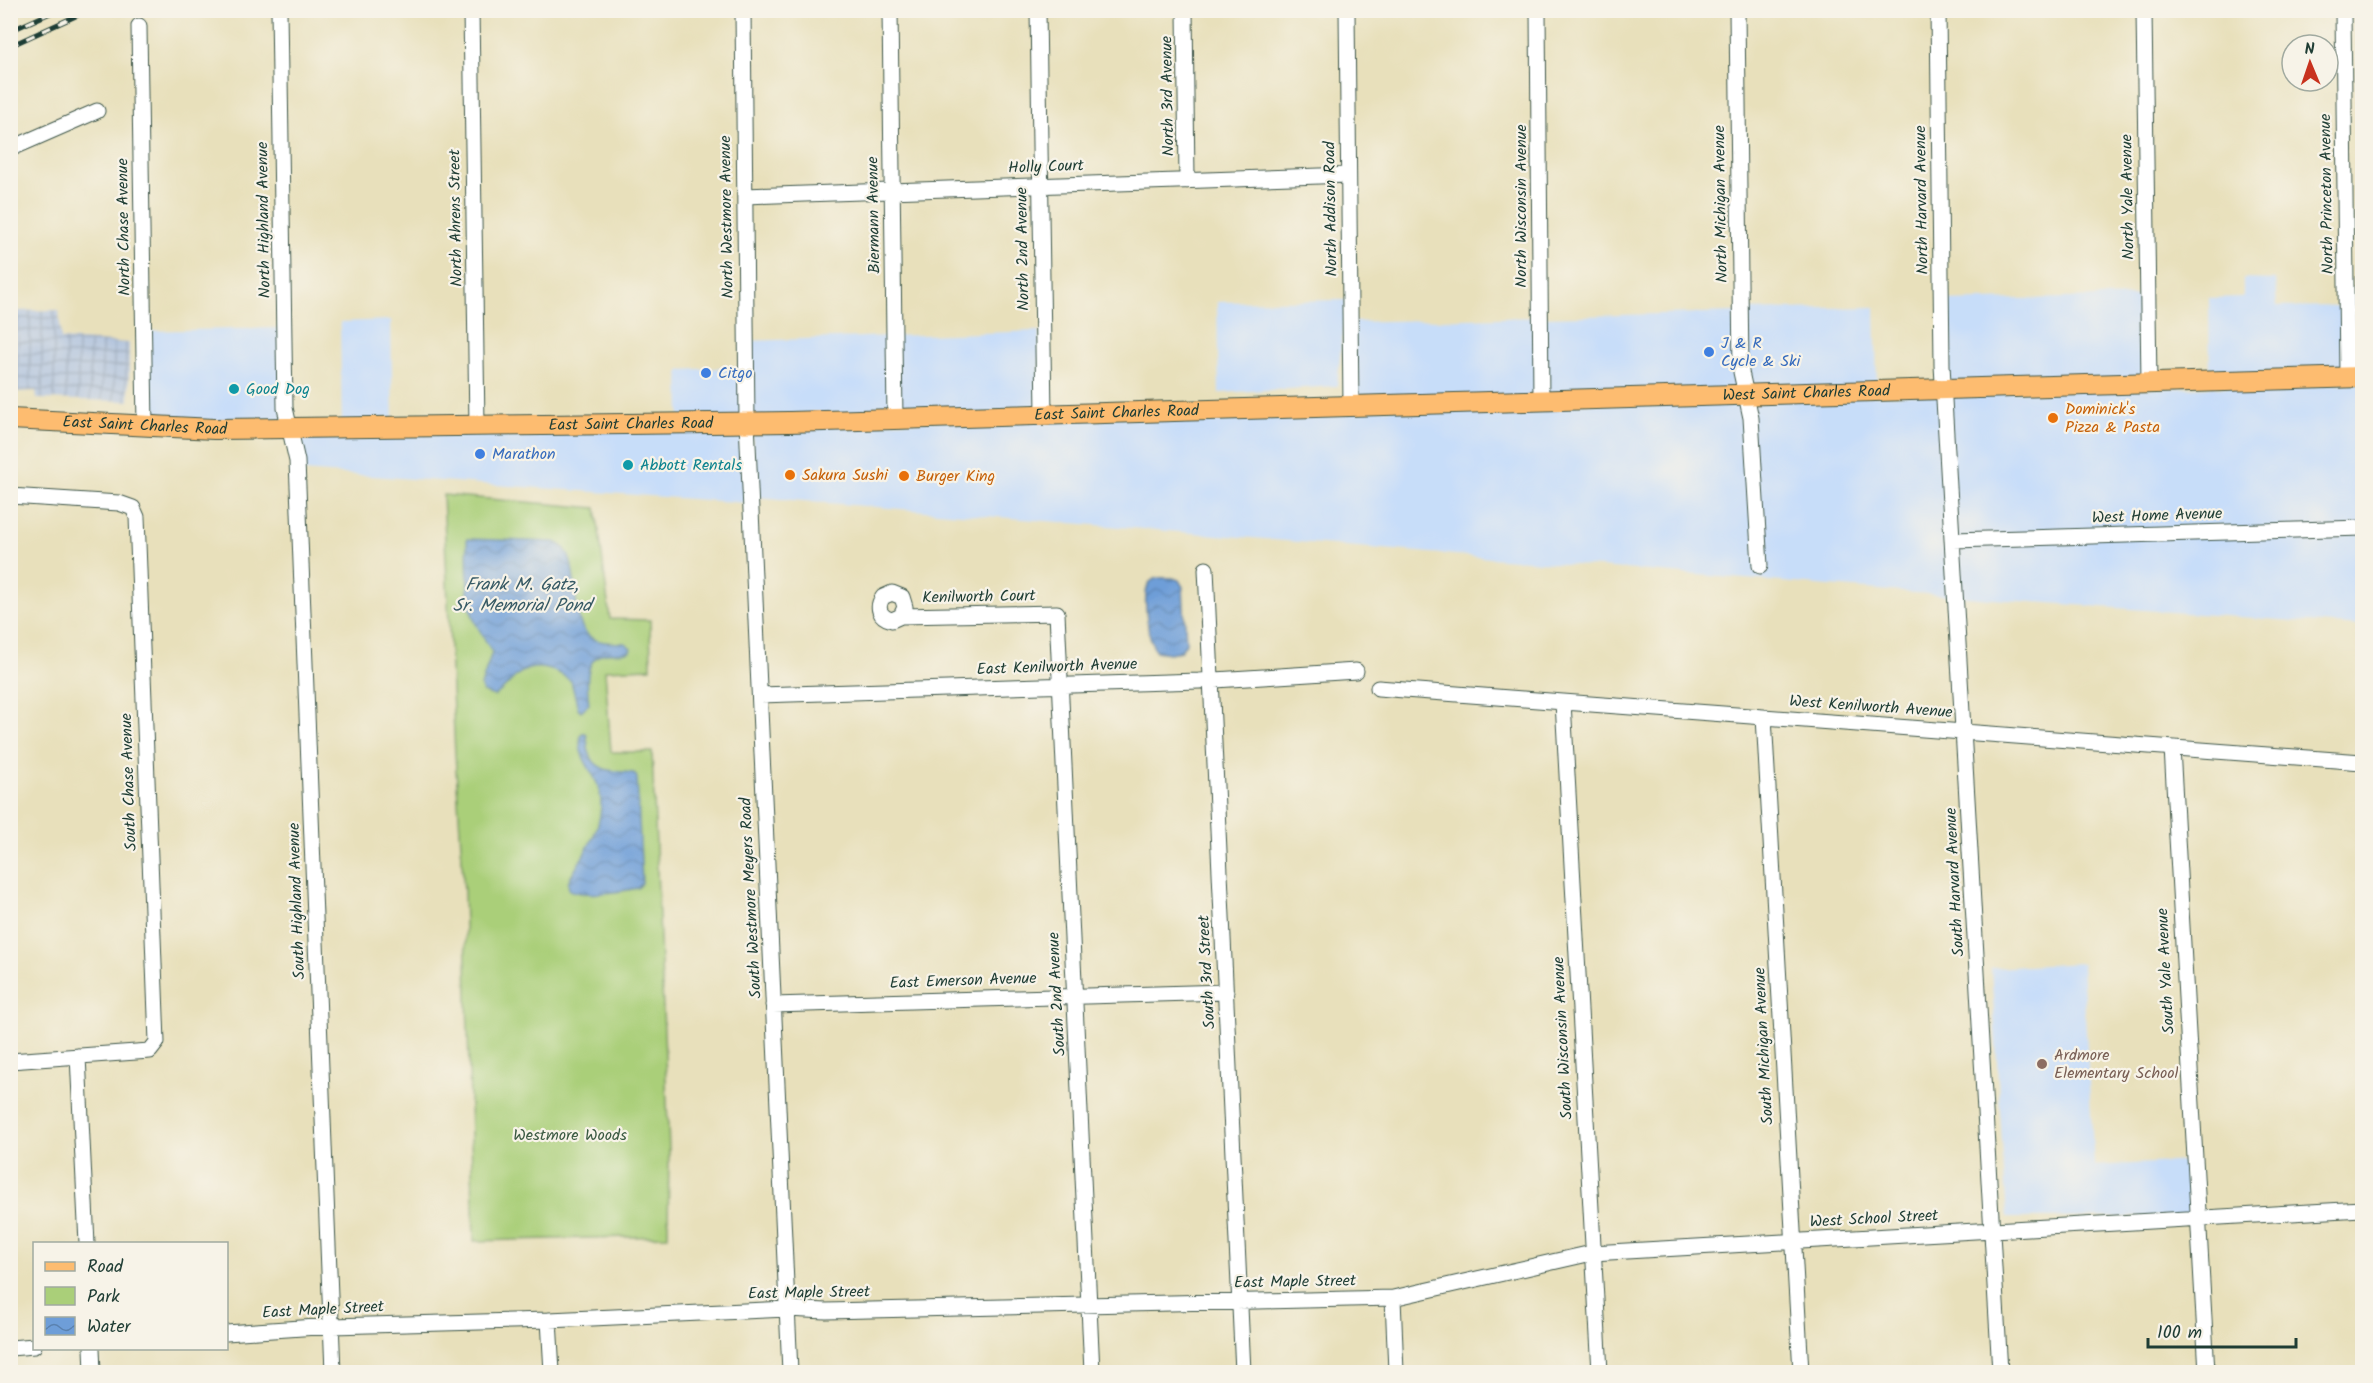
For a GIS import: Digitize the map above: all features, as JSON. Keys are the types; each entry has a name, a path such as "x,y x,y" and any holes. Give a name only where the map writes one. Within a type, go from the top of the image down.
{"main road":[{"name":"West Saint Charles Road","path":"1250,409 2355,378"},
{"name":"East Saint Charles Road","path":"10,419 145,427 290,429 895,419 1250,409"}],"street":[{"name":"North Highland Avenue","path":"279,10 285,408 290,429"},
{"name":"North Ahrens Street","path":"471,10 477,426"},
{"name":"North Westmore Avenue","path":"743,10 747,422"},
{"name":"Biermann Avenue","path":"890,10 895,419"},
{"name":"North 2nd Avenue","path":"1038,10 1044,415"},
{"name":"North 3rd Avenue","path":"1185,10 1187,181"},
{"name":"North Addison Road","path":"1347,10 1351,407"},
{"name":"North Wisconsin Avenue","path":"1538,10 1541,402"},
{"name":"North Michigan Avenue","path":"1737,10 1741,372 1746,396"},
{"name":"North Harvard Avenue","path":"1938,10 1944,390"},
{"name":"North Yale Avenue","path":"2144,10 2148,384"},
{"name":"North Princeton Avenue","path":"2343,10 2355,378"},
{"name":"North Chase Avenue","path":"138,26 145,427"},
{"path":"10,149 97,111"},
{"name":"Holly Court","path":"745,196 1348,175"},
{"name":"South Harvard Avenue","path":"1944,390 2000,1372"},
{"path":"1746,396 1751,418 1760,566"},
{"name":"South Westmore Meyers Road","path":"747,422 790,1372"},
{"name":"South Highland Avenue","path":"290,429 297,461 333,1372"},
{"name":"South Chase Avenue","path":"10,496 119,503 133,508 137,524 157,1042 150,1051 78,1056"},
{"name":"West Home Avenue","path":"1953,540 2362,528"},
{"name":"South 3rd Street","path":"1206,569 1243,1372"},
{"name":"Kenilworth Court","path":"901,616 1057,613"},
{"name":"South 2nd Avenue","path":"1057,613 1092,1372"},
{"name":"East Kenilworth Avenue","path":"760,695 1211,680 1356,671"},
{"name":"West Kenilworth Avenue","path":"1378,688 2362,762"},
{"name":"South Wisconsin Avenue","path":"1563,702 1600,1372"},
{"name":"South Michigan Avenue","path":"1764,717 1801,1372"},
{"name":"South Yale Avenue","path":"2172,748 2207,1372"},
{"name":"East Emerson Avenue","path":"773,1005 1226,992"},
{"path":"10,1060 78,1056 87,1242"},
{"name":"West School Street","path":"1393,1298 1592,1253 2362,1209"},
{"path":"1393,1298 1396,1372"},
{"name":"East Maple Street","path":"228,1333 332,1326 549,1320 787,1309 826,1311 1393,1298"},
{"path":"549,1320 552,1372"},
{"path":"10,1348 33,1346"},
{"path":"92,1350 93,1372"}],"shaded area":[{"path":"2243,279 2275,280 2277,307 2343,306 2344,374 2210,378 2209,298 2243,297"},
{"path":"2144,296 2145,380 1947,387 1944,301"},
{"path":"1346,300 1337,386 1219,393 1217,302"},
{"path":"1875,307 1877,388 1749,392 1744,310"},
{"path":"59,310 61,339 129,343 129,401 37,399 36,391 16,392 13,311"},
{"path":"1737,312 1742,392 1356,403 1354,322"},
{"path":"391,320 393,423 342,425 340,322"},
{"path":"281,328 283,427 147,424 145,331"},
{"path":"1039,331 1041,412 751,420 747,341"},
{"path":"745,367 745,419 680,420 679,370"},
{"path":"2362,383 2362,626 1952,596 756,497 752,426"},
{"path":"744,425 747,503 303,471 296,433"},
{"name":"Ardmore Elementary School","path":"2082,963 2094,1166 2192,1161 2196,1217 2007,1218 1991,968"}],"green space":[{"name":"Westmore Woods","path":"443,495 596,508 610,619 650,620 651,668 605,670 611,752 652,752 669,1149 668,1236 474,1241 464,892"}],"water":[{"name":"Frank M. Gatz, Sr. Memorial Pond","path":"467,539 555,542 564,548 570,558 578,615 582,627 593,639 625,643 631,648 627,652 606,653 593,660 588,674 589,704 581,711 578,708 571,681 547,669 533,668 520,673 494,696 483,692 481,686 492,652 475,622 468,602"},
{"path":"1173,578 1179,580 1183,587 1186,643 1181,651 1169,653 1156,651 1153,646 1147,617 1146,596 1147,587 1152,580"},
{"path":"582,733 586,733 589,752 596,764 607,770 634,773 637,777 642,883 638,888 594,893 569,890 568,882 592,840 600,817 601,805 598,785 583,757 580,741"}],"railway":[{"path":"10,31 57,10"},
{"path":"10,46 89,10"}],"place":[{"name":"J & R Cycle & Ski","path":"1709,352"},
{"name":"Citgo","path":"706,373"},
{"name":"Good Dog","path":"234,389"},
{"name":"Dominick's Pizza & Pasta","path":"2053,418"},
{"name":"Marathon","path":"480,454"},
{"name":"Abbott Rentals","path":"628,465"},
{"name":"Sakura Sushi","path":"790,475"},
{"name":"Burger King","path":"904,476"},
{"name":"Ardmore Elementary School","path":"2042,1064"}]}
